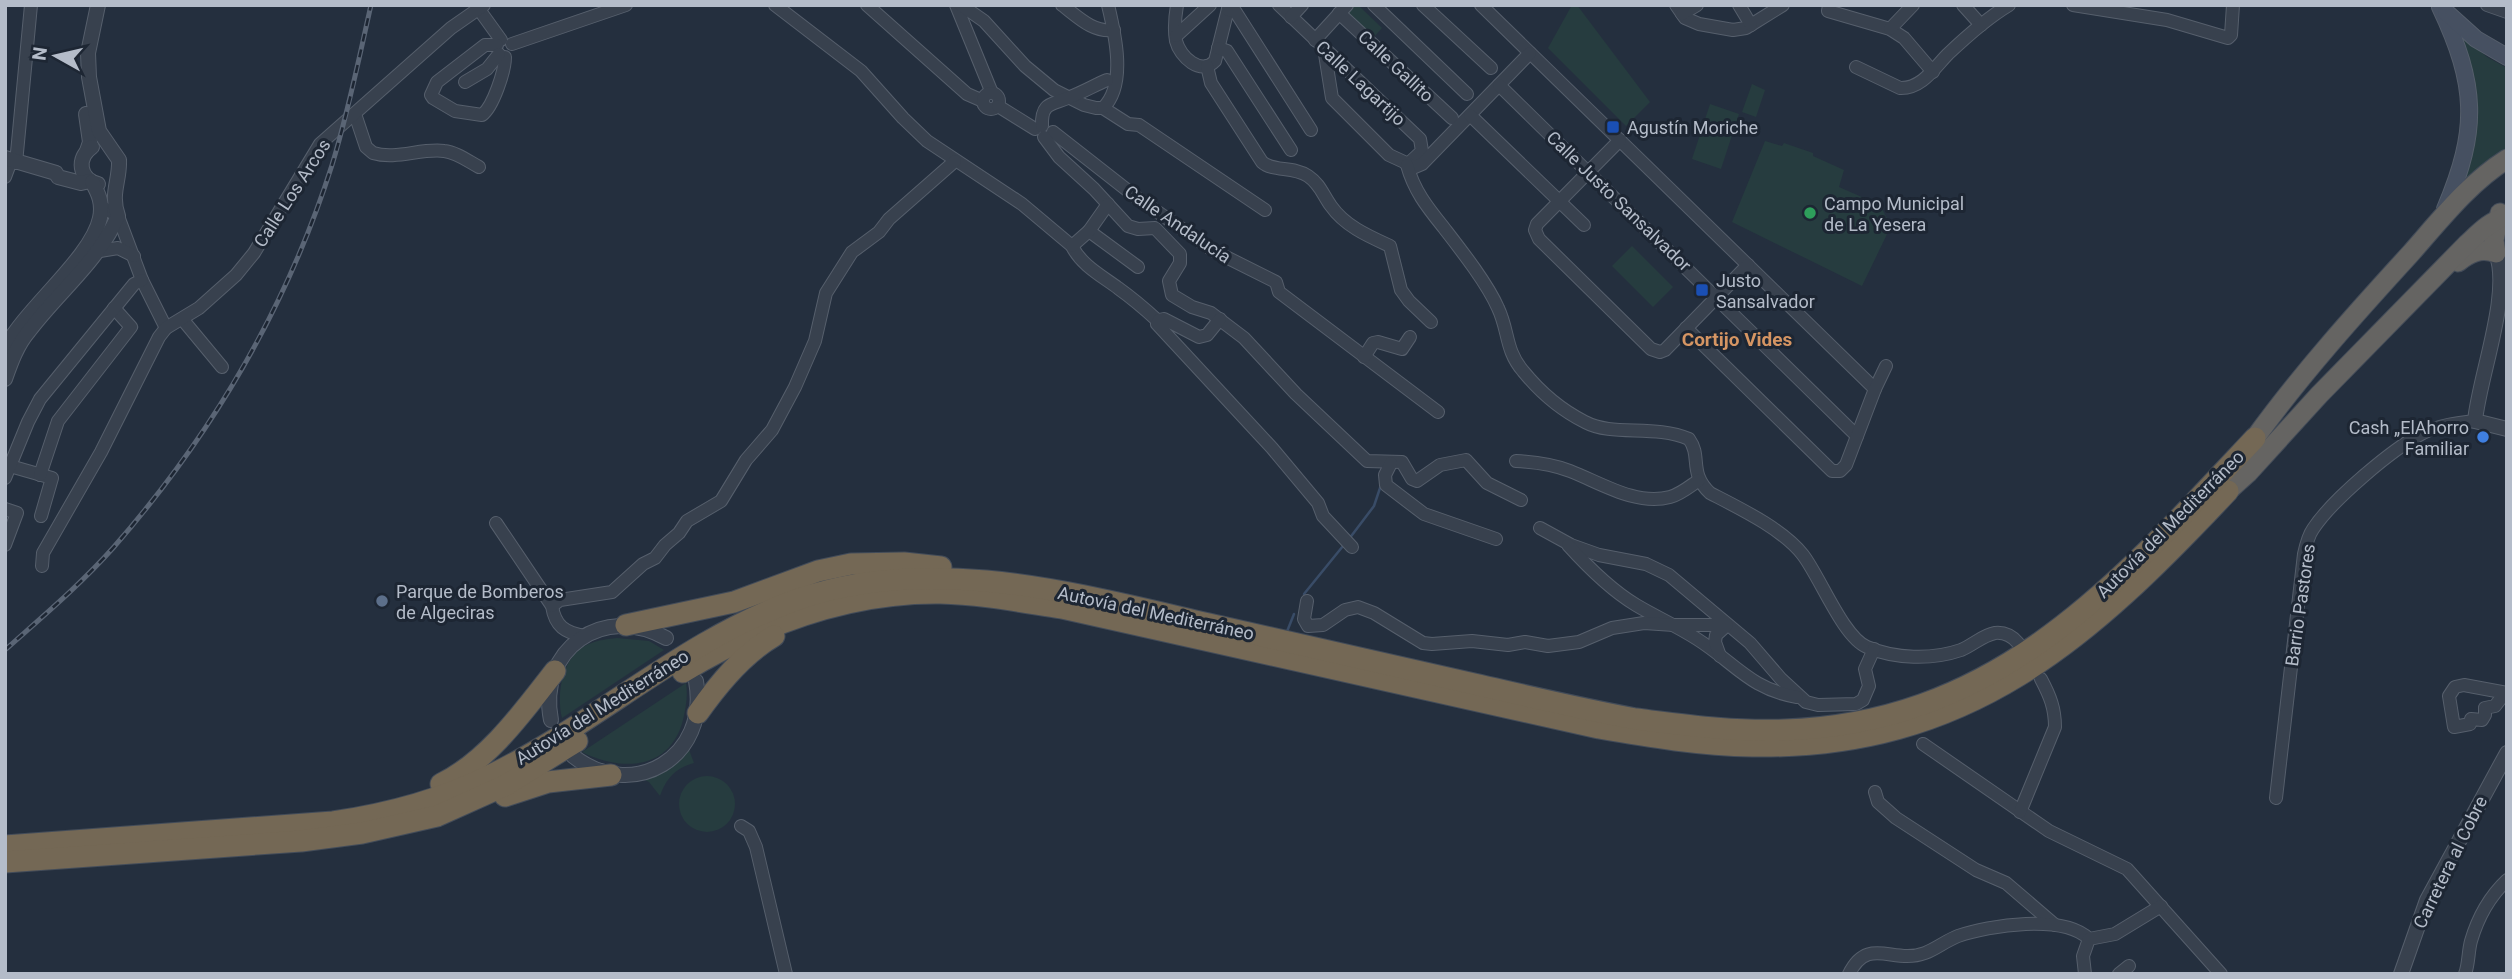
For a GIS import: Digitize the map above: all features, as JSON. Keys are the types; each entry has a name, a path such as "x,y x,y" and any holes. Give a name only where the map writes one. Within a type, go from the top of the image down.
{"highway":[{"path":"2255,438 2364,305 2480,178 2507,159"},
{"path":"2424,290 2466,256 2485,250 2496,253 2494,240 2505,218"},
{"path":"2228,491 2467,244 2505,218"},
{"name":"Autovía del Mediterráneo","path":"1530,705 1718,729 1783,731 1863,722 1935,701 1977,682 2021,657 2081,612 2160,539 2255,438"},
{"name":"Autovía del Mediterráneo","path":"5,862 301,841 362,833 437,816 506,785 709,656 774,625 818,609 852,601 900,595 941,593 1005,599 1152,620 1530,705 1641,735 1752,746 1846,741 1921,723 2001,688 2077,636 2165,558 2228,491"},
{"path":"626,625 734,602 818,571 851,564 904,563 942,567 986,573 1010,584"},
{"name":"Autovía del Mediterráneo","path":"5,846 333,822 374,816 438,798 492,775 554,739 722,632 756,616 819,593 870,583 923,578 966,579 1067,593 1152,620"},
{"path":"698,713 746,656 776,635 830,615 921,600 941,593"},
{"path":"229,830 258,821 366,809 406,800 429,790 457,776 483,755 555,671"},
{"path":"437,816 456,817 509,794 548,782 611,775"}],"main road":[{"path":"2443,6 2487,38 2507,48"},
{"path":"2443,6 2476,39 2507,57"},
{"path":"2441,220 2460,172 2468,138 2470,104 2465,67 2443,6"}],"street":[{"path":"5,177 11,161 31,5"},
{"path":"5,348 35,306 83,252 96,231 102,206 101,198 81,169 90,135 79,68 81,38 89,5"},
{"path":"42,566 43,553 102,452 145,362 166,328 142,280 114,204 119,160 99,131 88,65 98,5"},
{"path":"481,7 503,48 505,66 488,111 482,116 455,111 433,98 432,88 485,45 503,48 626,5"},
{"path":"775,5 861,71 927,141 1022,204 1072,246 1087,265 1158,321 1158,328 1272,448 1318,503 1323,516 1352,547"},
{"path":"867,5 967,94 988,97"},
{"path":"956,5 988,97 988,108 998,106 1044,131"},
{"path":"961,5 984,21 1025,66 1054,90 1096,108 1103,108 1128,124 1139,125 1265,210"},
{"path":"1062,5 1096,29 1105,32 1114,30"},
{"path":"1103,108 1116,90 1117,75 1114,30 1108,5"},
{"path":"1177,5 1176,36 1180,50 1185,58 1198,65 1207,66 1215,61 1228,7 1235,11 1311,130"},
{"path":"1176,36 1210,5"},
{"name":"Calle Lagartijo","path":"1279,5 1420,139 1422,150 1407,165"},
{"path":"1291,17 1302,5"},
{"path":"1374,5 1467,94"},
{"path":"1423,5 1491,68"},
{"path":"1481,5 1875,390"},
{"path":"1679,10 1697,5"},
{"path":"1739,5 1751,25"},
{"path":"1679,10 1699,24 1733,30 1746,28 1783,5"},
{"path":"1890,29 1913,5"},
{"path":"1963,5 1982,24"},
{"path":"1856,68 1900,88 1908,88 1933,72 1947,55 1982,24 2009,5"},
{"path":"2073,5 2167,20 2228,38 2231,34 2233,5"},
{"path":"2167,20 2169,5"},
{"path":"2487,5 2507,12"},
{"name":"Calle Los Arcos","path":"166,328 183,320 236,275 254,253 320,144 451,28 481,7"},
{"path":"1829,8 1890,29 1904,38 1933,72"},
{"path":"1343,9 1319,44 1332,98 1389,155 1407,165 1420,166 1530,53"},
{"name":"Calle Gallito","path":"1343,9 1452,118"},
{"path":"465,82 488,69 503,48"},
{"path":"1218,48 1227,51 1291,150"},
{"path":"1207,66 1211,83 1262,162 1270,167 1287,167 1308,175 1318,183 1331,207 1351,226 1390,246 1401,290 1431,322"},
{"path":"1107,80 1069,98 1053,101 1044,112 1044,131 1059,157 1128,226 1138,229 1155,228 1178,250 1180,263 1169,281 1172,295 1192,307 1211,313 1244,338 1317,415 1367,461 1395,458 1404,463 1412,479 1417,481 1440,465 1466,460 1487,483 1521,500"},
{"name":"Calle Justo Sansalvador","path":"1499,85 1857,436"},
{"path":"355,114 366,146 373,153 413,154 442,150 479,167"},
{"path":"1470,115 1584,225"},
{"name":"Calle Andalucía","path":"1044,131 1214,251 1276,282 1279,292 1437,412"},
{"path":"1620,140 1539,222 1535,227 1537,237 1654,351 1665,350 1748,265"},
{"path":"11,161 56,173 72,169 84,155 100,145 110,148"},
{"path":"552,606 560,600 612,592 654,558 687,521 722,501 746,460 772,430 795,387 816,341 826,293 852,251 879,232 889,219 955,161"},
{"path":"1407,165 1410,178 1424,204 1445,229 1498,308 1508,347 1521,370 1544,394 1587,423 1604,428 1660,430 1689,439 1693,445 1696,475 1699,480 1710,493 1794,544 1861,644 1886,653 1924,657 1961,650 1996,633 2012,636 2018,643"},
{"path":"56,173 58,177 81,183 105,183 117,174"},
{"path":"1072,246 1089,231 1108,204"},
{"path":"102,206 118,216"},
{"path":"5,379 15,352 28,332 100,250 118,216"},
{"path":"1089,231 1138,267"},
{"path":"100,250 118,248 134,256"},
{"path":"2496,253 2502,268 2499,308 2475,421 2507,429"},
{"path":"41,516 52,478 8,472 35,408 134,284 142,280"},
{"path":"40,475 58,421 131,327 114,308"},
{"path":"1158,321 1164,319 1199,337 1207,335 1220,319"},
{"path":"183,320 222,367"},
{"path":"1686,328 1828,469 1836,472 1844,469 1886,366"},
{"path":"1364,357 1374,343 1402,349 1410,337"},
{"name":"Barrio Pastores","path":"2276,798 2304,554 2309,536 2317,523 2367,474 2406,443 2446,424 2475,421"},
{"path":"1395,458 1385,475 1386,485 1415,510 1496,539"},
{"path":"1516,461 1549,464 1612,490 1635,496 1671,497 1699,480"},
{"path":"5,509 17,513 6,543"},
{"path":"496,523 552,606 558,625 573,634 585,636"},
{"path":"1540,528 1599,555 1646,564 1669,575 1750,643 1798,697 1806,702 1818,705 1860,702 1868,692 1866,669 1874,649"},
{"path":"1564,541 1583,561 1634,604 1674,625 1760,686 1778,694 1798,697"},
{"path":"1307,601 1304,619 1308,626 1323,625 1345,610 1357,607 1374,613 1412,637 1432,645 1472,641 1508,645 1525,642 1548,646 1566,645 1629,624 1644,622 1727,625"},
{"path":"551,719 549,698 555,671 568,649 585,636 605,627 626,625 647,628 666,638"},
{"path":"1720,656 1715,642 1716,635 1727,625"},
{"path":"2020,812 2055,727 2055,713 2041,679"},
{"path":"573,756 590,768 611,775 643,773 671,759 691,734 698,713 696,681"},
{"path":"2464,685 2506,693 2495,706 2485,708 2482,720 2470,719 2470,724 2454,726 2449,696 2455,687 2464,685"},
{"path":"1923,744 2049,831 2127,869 2221,974"},
{"name":"Carretera al Cobre","path":"2401,974 2427,900 2493,775 2506,756"},
{"path":"1875,792 1878,802 1896,818 1976,870 2006,883 2056,925"},
{"path":"741,826 749,831 756,847 786,974"},
{"path":"2465,974 2470,944 2481,914 2492,894 2507,880"},
{"path":"1849,974 1857,960 1871,952 1905,957 1925,953 1958,936 1983,928 2056,925 2072,928 2089,939 2115,934 2161,906"},
{"path":"2085,974 2083,956 2089,939"}],"green space":[{"path":"1354,5 1358,5 1382,28 1373,38 1348,14"},
{"path":"1572,5 1577,5 1650,102 1626,126 1548,48"},
{"path":"2464,38 2487,57 2507,68 2507,152 2463,187"},
{"path":"1752,84 1765,90 1756,117 1742,112"},
{"path":"1710,104 1739,114 1721,169 1692,159"},
{"name":"Campo Municipal de La Yesera","path":"1765,141 1782,146 1784,143 1813,153 1813,156 1844,170 1839,187 1880,205 1891,226 1862,286 1732,222"},
{"path":"1632,246 1673,287 1653,307 1612,266"},
{"path":"617,638 649,641 664,650 562,718 561,686 567,666 573,657 589,644"},
{"path":"686,683 685,711 677,737 656,757 628,764 582,752"},
{"path":"688,747 694,763 672,775 660,796 649,782 641,778"},
{"path":"702,776 712,776 727,784 733,793 733,815 727,824 712,832 702,832 684,820 679,809 679,799 691,781"}],"waterway":[{"path":"1349,539 1374,506 1381,485"},
{"path":"1304,594 1343,546"},
{"path":"1286,634 1294,614"}],"railway":[{"path":"5,650 74,588 113,548 182,461 242,368 269,319 314,218 343,126 371,5"}],"place":[{"name":"Agustín Moriche","path":"1613,127"},
{"name":"Campo Municipal de La Yesera","path":"1810,213"},
{"name":"Justo Sansalvador","path":"1702,290"},
{"name":"Cash „ElAhorro Familiar","path":"2483,437"},
{"name":"Parque de Bomberos de Algeciras","path":"382,601"}],"district":[{"name":"Cortijo Vides","path":"1737,339"}]}
